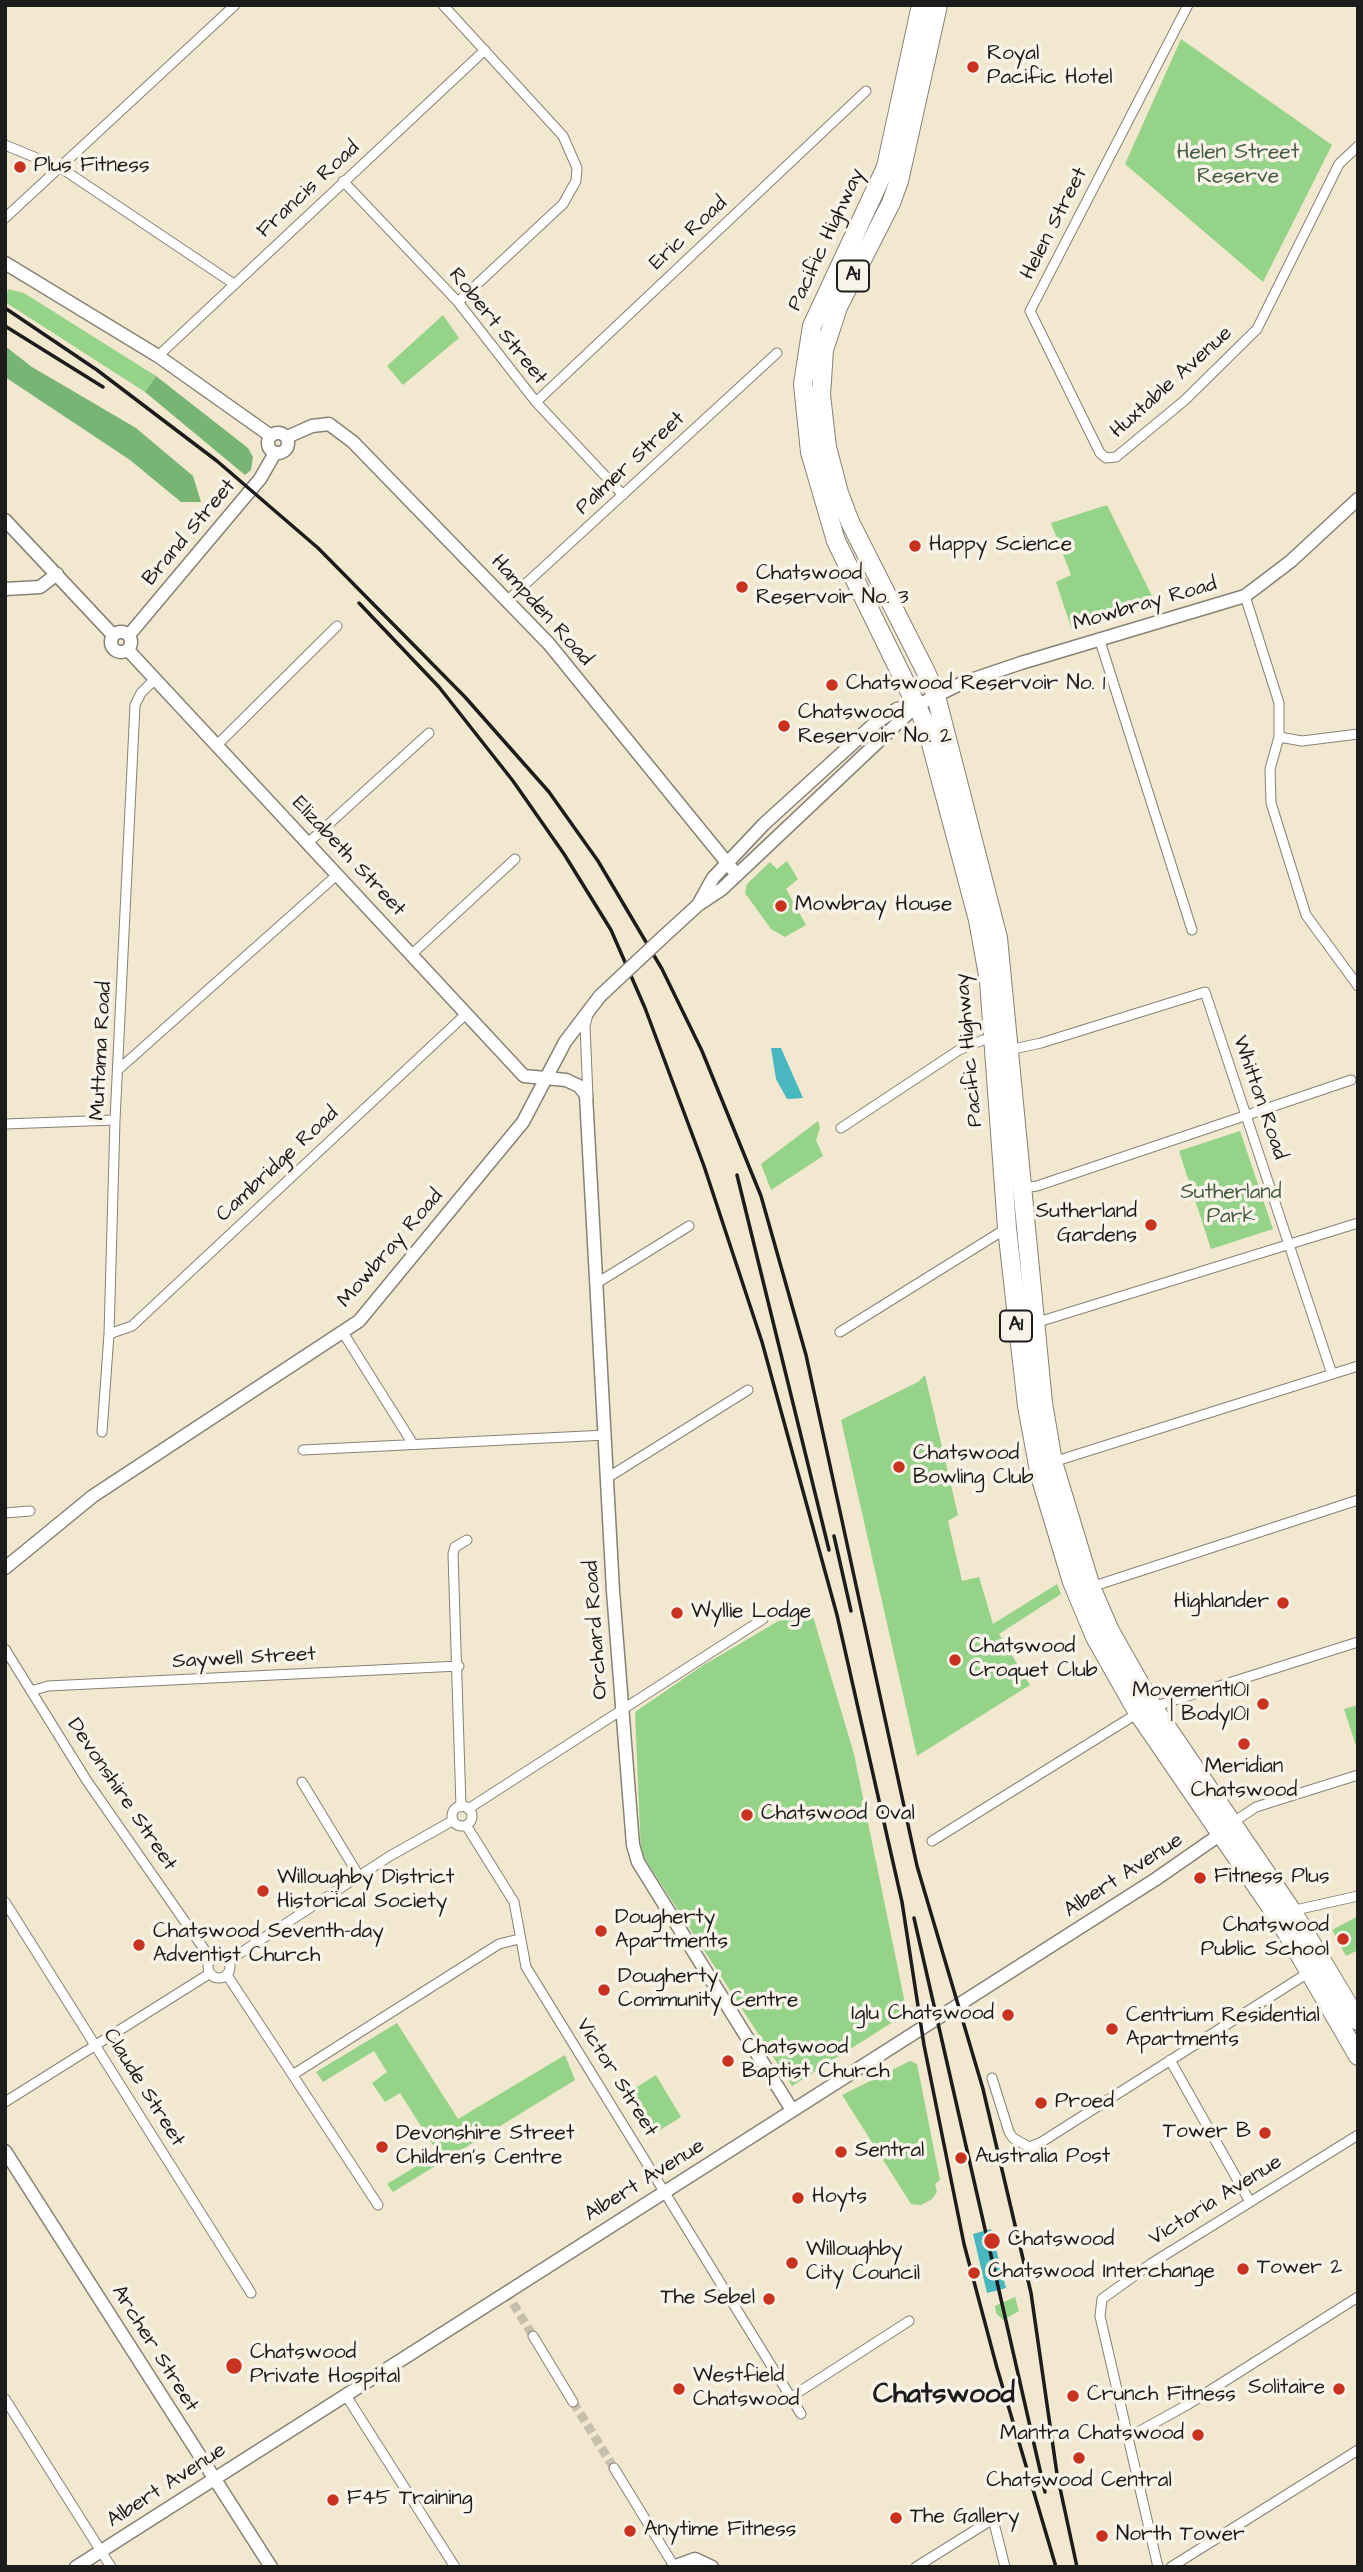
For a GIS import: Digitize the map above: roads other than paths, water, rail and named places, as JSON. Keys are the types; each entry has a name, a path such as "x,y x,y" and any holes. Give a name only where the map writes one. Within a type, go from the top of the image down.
{"highway":[{"name":"Pacific Highway","path":"921,5 886,167 812,327 803,384 810,452 836,541 918,705 938,764 978,920 989,981 1017,1328 1040,1476 1083,1614 1284,1913 1317,1967 1358,2021"},
{"name":"Pacific Highway","path":"939,5 899,181 830,329 824,350 821,395 827,447 839,493 936,696 998,938 1033,1324 1053,1462 1091,1587 1146,1710"},
{"name":"Pacific Highway","path":"1317,1967 1358,2056"}],"main road":[{"path":"5,263 158,356 271,436"},
{"name":"Hampden Road","path":"287,437 321,423 337,427 549,644 737,875"},
{"path":"281,433 287,437 287,450 275,453 268,444 271,436 281,433"},
{"name":"Brand Street","path":"129,635 260,479 275,453"},
{"name":"Mowbray Road","path":"698,905 727,863 812,779 874,724 897,709 918,705 962,683 1099,638 1245,596 1291,561 1358,499"},
{"path":"5,520 113,635"},
{"path":"5,589 40,587 57,575"},
{"path":"121,632 129,635 131,644 128,650 115,650 111,642 113,635 121,632"},
{"name":"Elizabeth Street","path":"128,650 524,1076 545,1079"},
{"name":"Mowbray Road","path":"5,1568 93,1496 359,1321 523,1122 565,1042 596,1001 698,905 737,875 918,705"},
{"path":"545,1079 574,1083 583,1090 588,1103"},
{"name":"Orchard Road","path":"588,1103 607,1478 629,1821 638,1862 792,2110"},
{"name":"Albert Avenue","path":"76,2567 1227,1829"},
{"name":"Archer Street","path":"5,2151 271,2567"},
{"path":"673,2566 695,2559 712,2567"}],"street":[{"path":"5,219 234,5"},
{"path":"443,5 563,136 578,168 576,181 563,204 458,302"},
{"name":"Helen Street","path":"1106,458 1100,453 1030,311 1188,5"},
{"name":"Francis Road","path":"158,356 485,50"},
{"name":"Eric Road","path":"536,402 866,91"},
{"path":"5,145 61,168 234,284"},
{"name":"Huxtable Avenue","path":"1106,458 1116,457 1185,400 1258,329 1339,164 1358,146"},
{"name":"Robert Street","path":"343,181 458,302 536,402 624,495"},
{"name":"Palmer Street","path":"508,600 777,353"},
{"path":"1245,596 1276,687 1279,737 1270,769 1270,803 1306,915 1355,973 1358,986"},
{"path":"217,745 337,626"},
{"path":"1099,638 1192,930"},
{"name":"Muttama Road","path":"102,1432 109,1334 115,1120 135,705 141,693 155,679"},
{"path":"309,842 429,733"},
{"path":"1279,737 1301,741 1358,734"},
{"path":"412,954 515,859"},
{"path":"119,1069 338,874"},
{"name":"Whitton Road","path":"1009,1050 1041,1043 1205,992 1332,1374"},
{"name":"Orchard Road","path":"588,1103 585,1026 596,1001"},
{"name":"Cambridge Road","path":"109,1334 132,1325 466,1014"},
{"path":"841,1128 959,1051 983,1040 992,1040"},
{"path":"1020,1189 1037,1186 1351,1080"},
{"path":"5,1124 115,1120"},
{"path":"1033,1324 1358,1223"},
{"path":"597,1283 690,1226"},
{"path":"840,1332 1007,1227"},
{"path":"342,1331 413,1444"},
{"path":"1053,1462 1358,1366"},
{"path":"607,1478 748,1390"},
{"path":"303,1450 606,1435"},
{"path":"1091,1587 1358,1500"},
{"path":"5,1513 30,1511"},
{"path":"452,1821 458,1826 466,1825 471,1816 465,1808 453,1553 456,1547 467,1540"},
{"path":"228,1961 359,1876 452,1821 454,1810 465,1808 622,1711 763,1619"},
{"path":"932,1841 1146,1710 1358,1642"},
{"name":"Devonshire Street","path":"5,1649 88,1781 211,1959"},
{"name":"Saywell Street","path":"31,1691 48,1686 459,1666"},
{"path":"1227,1829 1256,1807 1358,1775"},
{"path":"302,1782 359,1876"},
{"name":"Victor Street","path":"466,1825 513,1902 526,1967 801,2414"},
{"path":"1284,1913 1358,1896"},
{"name":"Claude Street","path":"5,1902 251,2293"},
{"path":"294,2074 499,1944 519,1939"},
{"path":"222,1956 228,1961 230,1968 227,1975 217,1979 209,1974 207,1965 211,1959 222,1956"},
{"path":"992,2078 1013,2138 1029,2147 1040,2143 1317,1967"},
{"path":"5,2102 209,1974"},
{"path":"227,1975 378,2204"},
{"path":"1170,2060 1250,2202"},
{"name":"Victoria Avenue","path":"1129,2437 1100,2316 1100,2305 1113,2288 1358,2136"},
{"path":"1158,2567 1129,2437 1187,2406 1358,2297"},
{"path":"791,2397 909,2321"},
{"path":"533,2336 573,2402"},
{"path":"345,2394 455,2567"},
{"path":"5,2399 111,2567"},
{"path":"1171,2567 1358,2450"},
{"path":"614,2468 673,2566"},
{"path":"916,2567 993,2519 1005,2567"}],"water":[{"path":"771,1048 781,1048 803,1098 787,1099 776,1079"},
{"path":"991,2229 1006,2288 987,2293 973,2234"}],"tunnel":[{"path":"506,2292 533,2336"},
{"path":"573,2402 614,2468"}],"railway":[{"path":"5,308 97,370 217,461 318,548 465,697 549,792 598,861 662,969 702,1051 761,1196 806,1355 917,1866 983,2089 1031,2293 1057,2474 1077,2567"},
{"path":"5,326 103,387"},
{"path":"359,603 439,687 513,781 564,854 611,930 645,1008 704,1166 762,1342 837,1615 902,1902 924,2045 964,2244 997,2368 1056,2567"},
{"path":"737,1175 829,1550"},
{"path":"834,1536 851,1611"},
{"path":"914,1918 1045,2492"}],"place":[{"name":"Royal Pacific Hotel","path":"973,67"},
{"name":"Plus Fitness","path":"20,167"},
{"name":"Happy Science","path":"915,546"},
{"name":"Chatswood Reservoir No. 3","path":"742,587"},
{"name":"Chatswood Reservoir No. 1","path":"832,685"},
{"name":"Chatswood Reservoir No. 2","path":"784,726"},
{"name":"Mowbray House","path":"781,906"},
{"name":"Sutherland Gardens","path":"1151,1225"},
{"name":"Chatswood Bowling Club","path":"899,1467"},
{"name":"Highlander","path":"1283,1603"},
{"name":"Wyllie Lodge","path":"677,1613"},
{"name":"Chatswood Croquet Club","path":"955,1660"},
{"name":"Movement101 | Body101","path":"1263,1704"},
{"name":"Meridian Chatswood","path":"1244,1744"},
{"name":"Chatswood Oval","path":"747,1815"},
{"name":"Fitness Plus","path":"1200,1878"},
{"name":"Willoughby District Historical Society","path":"263,1891"},
{"name":"Dougherty Apartments","path":"601,1931"},
{"name":"Chatswood Public School","path":"1343,1939"},
{"name":"Chatswood Seventh-day Adventist Church","path":"139,1945"},
{"name":"Dougherty Community Centre","path":"604,1990"},
{"name":"Iglu Chatswood","path":"1008,2015"},
{"name":"Centrium Residential Apartments","path":"1112,2029"},
{"name":"Chatswood Baptist Church","path":"728,2061"},
{"name":"Proed","path":"1041,2103"},
{"name":"Tower B","path":"1265,2133"},
{"name":"Devonshire Street Children's Centre","path":"382,2147"},
{"name":"Sentral","path":"841,2152"},
{"name":"Australia Post","path":"961,2158"},
{"name":"Hoyts","path":"798,2198"},
{"name":"Chatswood","path":"992,2241"},
{"name":"Willoughby City Council","path":"792,2263"},
{"name":"Tower 2","path":"1243,2269"},
{"name":"Chatswood Interchange","path":"974,2273"},
{"name":"The Sebel","path":"769,2299"},
{"name":"Chatswood Private Hospital","path":"234,2366"},
{"name":"Westfield Chatswood","path":"679,2389"},
{"name":"Solitaire","path":"1339,2389"},
{"name":"Crunch Fitness","path":"1073,2396"},
{"name":"Mantra Chatswood","path":"1198,2435"},
{"name":"Chatswood Central","path":"1079,2458"},
{"name":"F45 Training","path":"333,2500"},
{"name":"The Gallery","path":"896,2518"},
{"name":"Anytime Fitness","path":"630,2531"},
{"name":"North Tower","path":"1102,2536"}],"district":[{"name":"Chatswood","path":"944,2396"}],"park label":[{"name":"Helen Street Reserve","path":"1238,166"},
{"name":"Sutherland Park","path":"1231,1206"}]}
